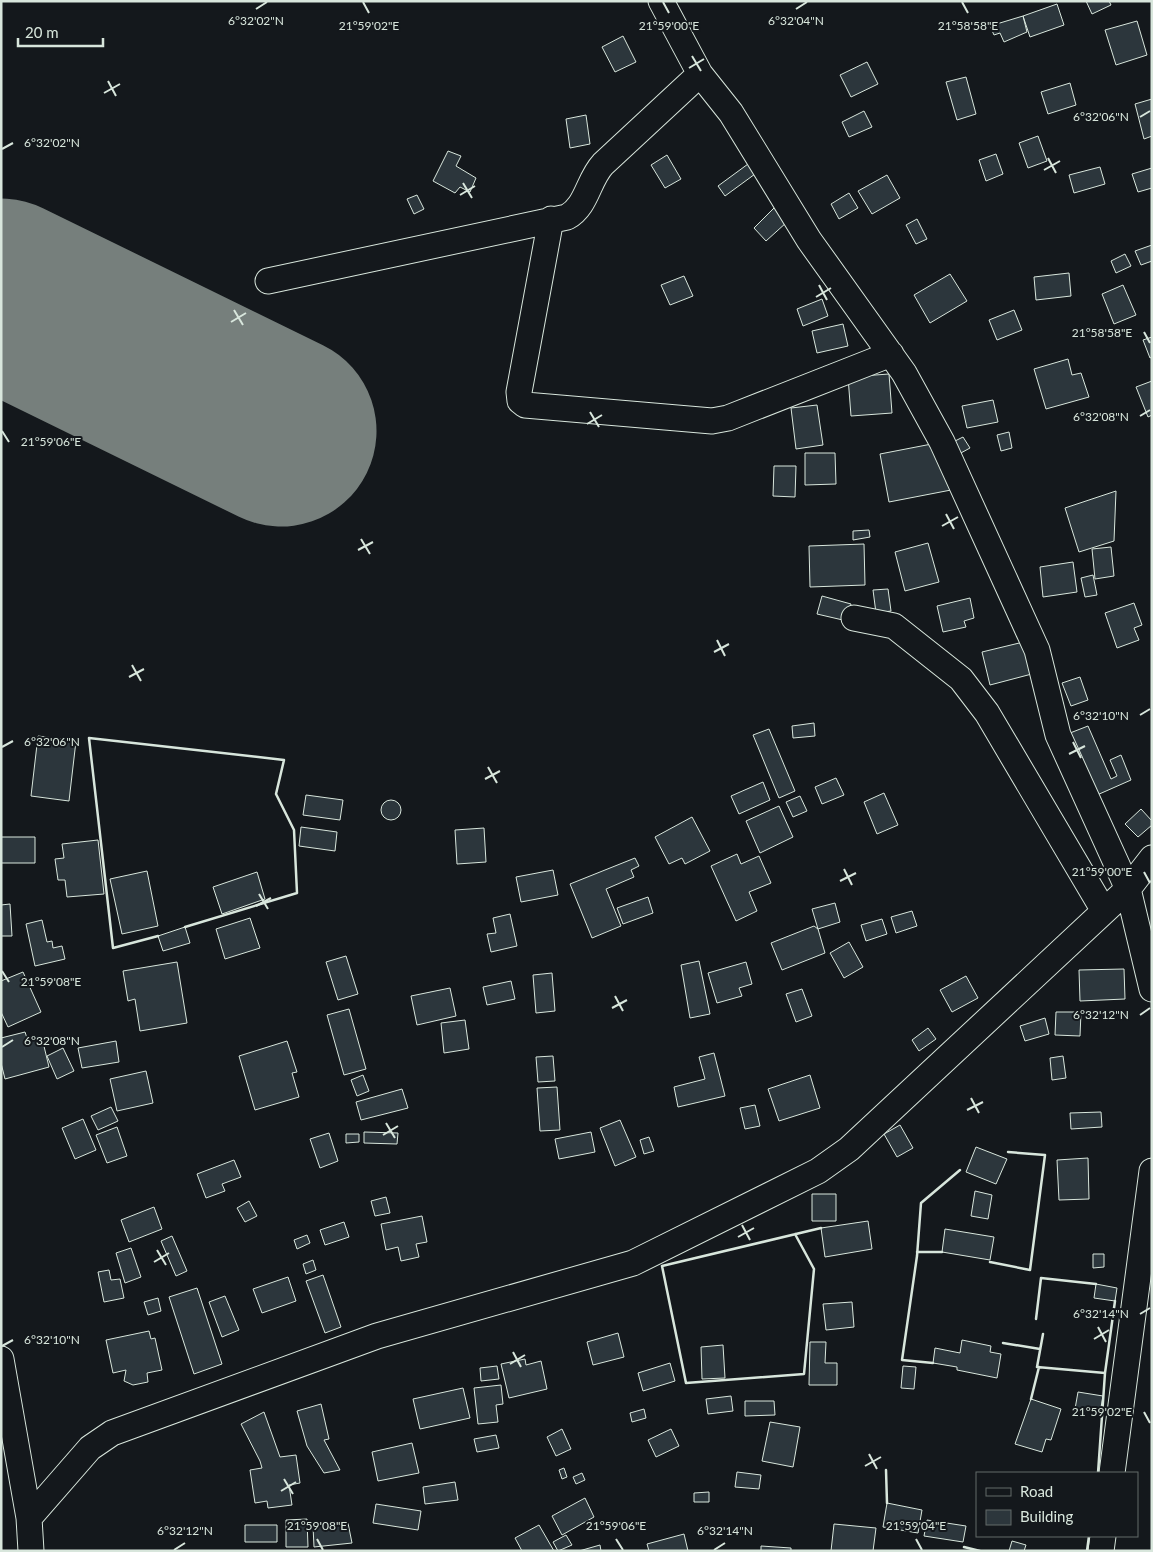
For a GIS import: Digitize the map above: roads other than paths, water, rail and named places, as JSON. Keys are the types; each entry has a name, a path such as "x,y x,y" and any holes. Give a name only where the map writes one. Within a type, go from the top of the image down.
{"street":[{"path":"661,1 700,74 731,113 809,240 904,373 942,442 1034,642 1058,735 1128,889 1152,989"},
{"path":"268,281 567,217 580,206 599,169 700,74"},
{"path":"551,220 519,392 520,401 526,405 712,421 728,418 890,354"},
{"path":"854,618 894,626 961,679 987,713 1104,911"},
{"path":"29,1518 90,1448 112,1433 377,1336 633,1263 818,1171 849,1150 1128,889 1152,858"},
{"path":"1112,1472 1152,1171"},
{"path":"1,1358 29,1518 31,1551"},
{"path":"1101,1551 1103,1537"}]}
